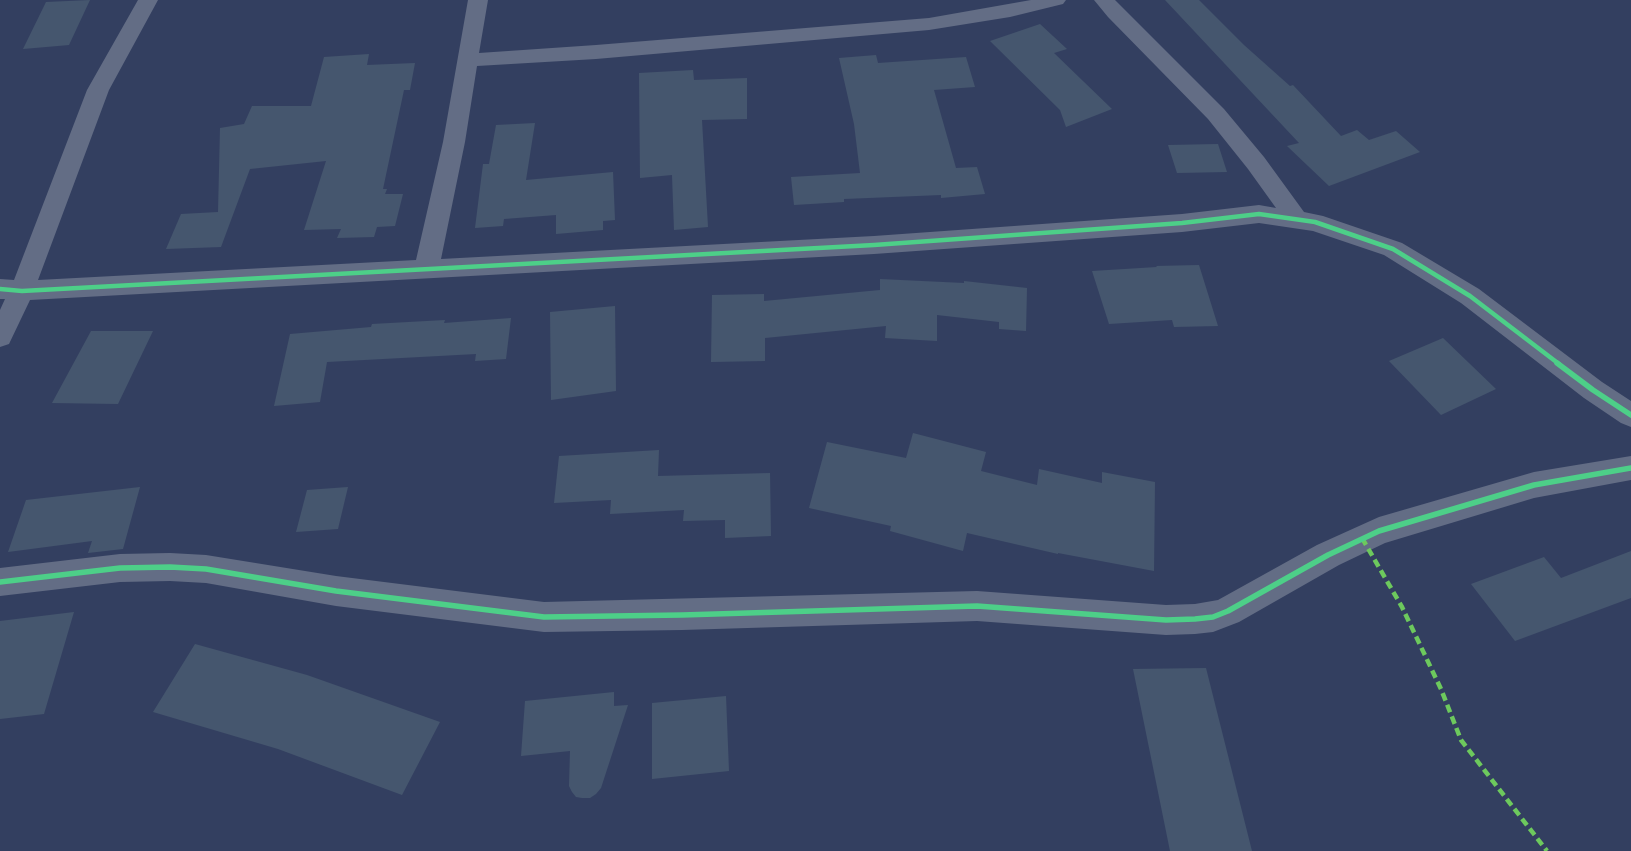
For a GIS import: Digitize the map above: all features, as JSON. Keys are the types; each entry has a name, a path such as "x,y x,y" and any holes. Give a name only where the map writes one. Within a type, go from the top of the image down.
{"street":[{"path":"0,337 11,290 98,90 148,0"},
{"path":"428,268 452,152 478,0"},
{"path":"468,60 596,52 929,24 1001,13 1056,0"},
{"path":"1104,0 1115,14 1216,114 1256,163 1297,220"},
{"path":"11,290 874,245 1182,223 1259,214 1315,222 1393,249 1470,296 1593,390 1631,415"},
{"path":"0,582 120,568 170,567 206,569 336,590 544,617 730,614 977,606 1157,619 1195,619 1213,617 1228,611 1328,555 1380,531 1525,488 1631,468"}],"building":[{"path":"90,0 69,45 23,49 46,2"},
{"path":"1165,0 1199,0 1244,45 1290,86 1293,85 1341,136 1357,130 1369,140 1396,131 1420,152 1329,186 1287,146 1299,143"},
{"path":"1040,24 1067,49 1054,53 1112,109 1066,127 1060,110 990,41"},
{"path":"369,54 367,65 415,63 410,90 404,90 383,189 387,189 385,194 403,194 395,226 377,227 374,237 337,238 341,229 304,230 326,161 250,169 221,247 166,249 181,214 218,212 220,128 244,124 252,106 311,106 324,57"},
{"path":"876,55 878,63 966,57 975,87 934,90 956,168 977,167 985,194 941,198 941,195 844,199 844,202 794,205 791,177 860,173 854,124 839,58"},
{"path":"693,70 694,80 747,78 747,119 702,120 708,227 674,230 672,175 640,178 639,73"},
{"path":"535,123 526,180 613,172 615,220 603,221 603,230 556,234 556,215 504,219 503,226 475,228 483,164 489,164 496,125"},
{"path":"1218,144 1227,172 1177,173 1168,145"},
{"path":"1199,265 1218,326 1174,327 1172,320 1109,324 1092,271"},
{"path":"880,279 964,283 964,281 1027,288 1026,331 999,329 999,322 937,315 937,341 885,338 886,326 765,338 765,361 711,362 712,295 764,294 764,301 880,290"},
{"path":"615,306 616,391 551,400 550,312"},
{"path":"511,318 506,359 475,361 476,354 327,362 320,402 274,406 290,334 371,327 372,324 445,320 444,323"},
{"path":"91,331 153,331 118,404 52,403"},
{"path":"1443,338 1496,389 1441,415 1389,361"},
{"path":"913,433 986,452 981,471 1037,485 1039,469 1102,483 1102,472 1155,482 1154,571 1058,554 967,533 963,551 890,531 891,526 809,508 827,442 906,458"},
{"path":"659,450 658,476 770,473 771,536 725,538 725,520 683,521 684,510 610,514 611,500 554,503 559,456"},
{"path":"140,487 123,549 88,553 92,541 8,552 26,500"},
{"path":"348,487 338,529 296,532 307,490"},
{"path":"1631,551 1631,598 1515,641 1471,584 1544,557 1561,578"},
{"path":"74,612 44,714 0,719 0,621"},
{"path":"195,644 307,675 440,722 402,795 278,749 153,712"},
{"path":"1206,668 1252,851 1170,851 1133,669"},
{"path":"614,692 614,706 628,705 601,788 596,794 590,798 582,798 576,797 572,792 569,786 570,751 521,756 525,701"},
{"path":"726,696 729,771 652,779 652,703"}],"marked path":[{"path":"1362,538 1402,607 1441,689 1461,740 1547,851"}],"cycle path":[{"path":"0,289 22,291 874,245 1182,223 1259,214 1315,222 1393,249 1470,296 1593,390 1631,415"},
{"path":"0,582 120,568 170,567 206,569 336,591 544,617 682,615 977,606 1166,620 1195,619 1213,617 1228,611 1328,555 1379,531 1534,485 1631,468"}]}
